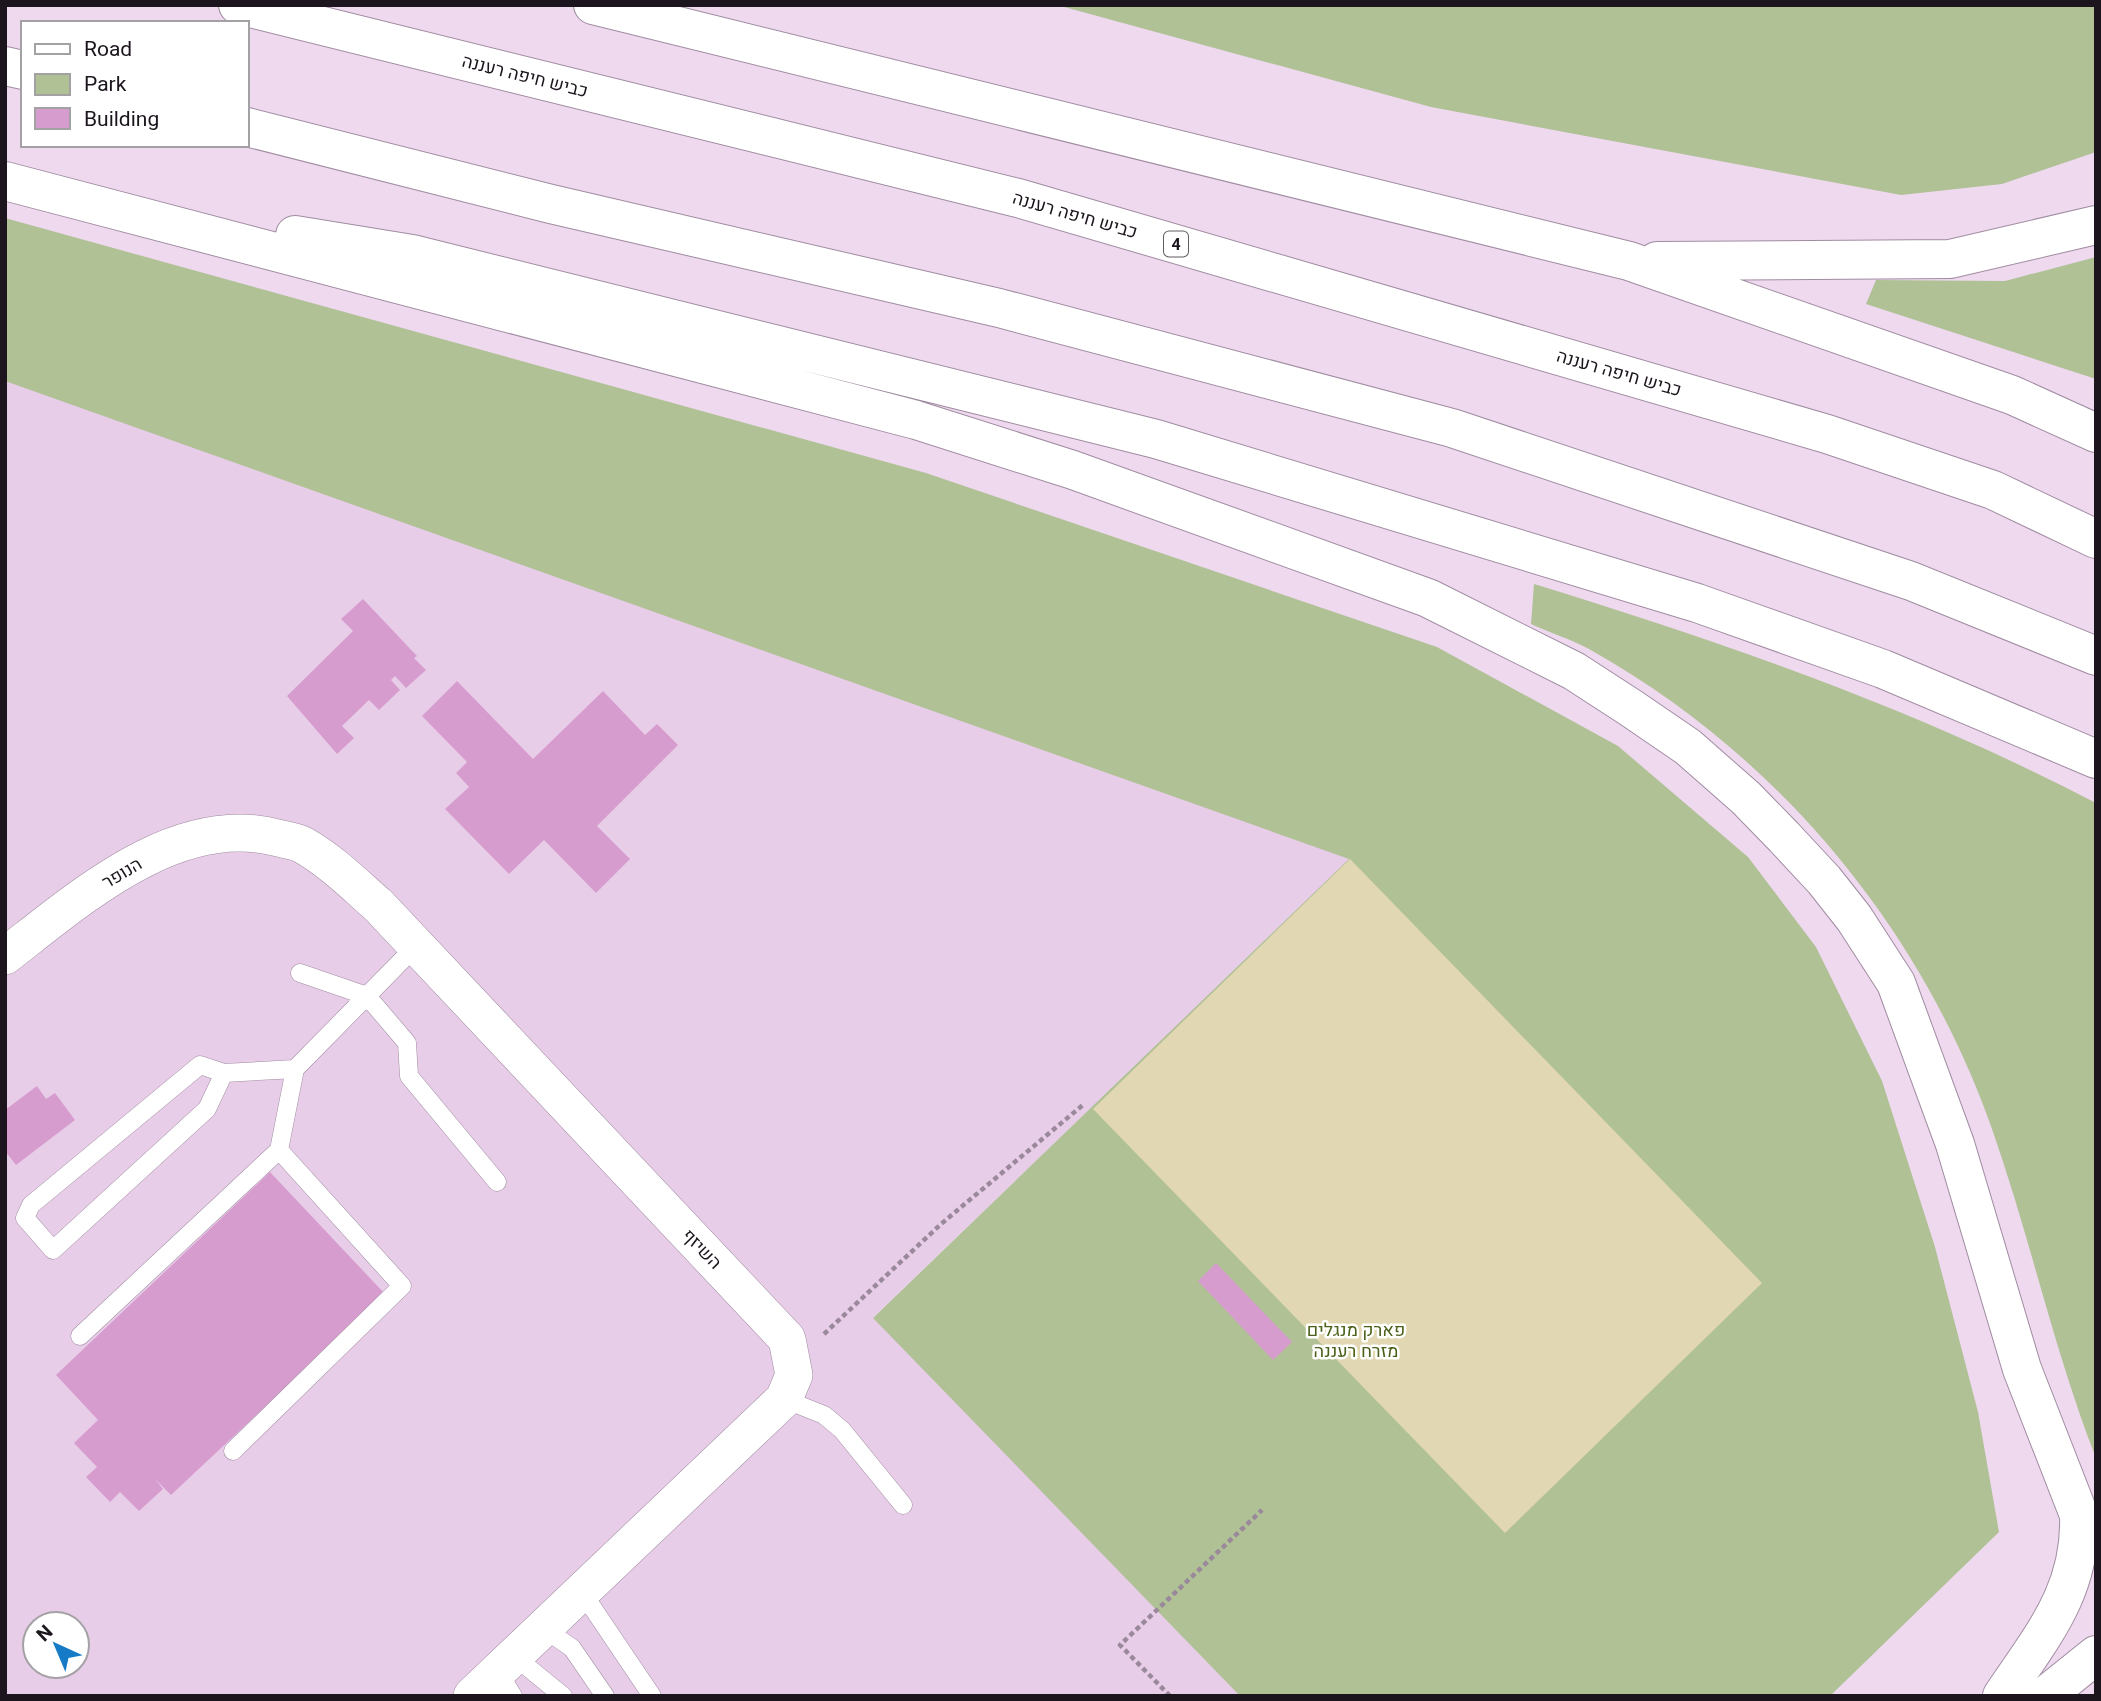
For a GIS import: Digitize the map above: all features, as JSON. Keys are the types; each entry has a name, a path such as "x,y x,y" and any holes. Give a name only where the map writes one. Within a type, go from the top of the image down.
{"main road":[{"name":"כביש חיפה רעננה","path":"239,5 1018,198 1827,434 1993,490 2096,539"},
{"path":"593,5 1629,261 2012,395 2096,433"},
{"path":"248,127 551,204 999,308 1452,428 1911,582 2096,656"},
{"path":"5,181 916,419 1047,462 1428,598 1574,671 1688,747 1746,798 1824,880 1854,918 1896,983 1955,1144 2022,1369 2087,1530 2062,1604 2002,1696"},
{"path":"78,201 412,254 1156,439 1697,603 1883,669 2096,759"},
{"path":"1629,261 1950,259 2096,225"},
{"path":"2045,1696 2096,1655"}],"street":[{"name":"הנופר","path":"5,956 119,872 186,839 228,832 257,832"},
{"name":"השיזף","path":"257,832 301,844 338,870 378,905 787,1339 794,1374 784,1399"},
{"path":"499,1680 543,1628 784,1399"}],"lane":[{"path":"80,1336 278,1150 295,1069 415,946"},
{"path":"300,973 367,996 407,1043 409,1076 497,1182"},
{"path":"224,1073 208,1109 53,1250 25,1218 31,1205 200,1066 224,1073 295,1069"},
{"path":"233,1451 402,1286 278,1150"},
{"path":"784,1399 824,1415 842,1430 903,1505"},
{"path":"582,1592 652,1696"},
{"path":"543,1628 572,1648 606,1696"},
{"path":"499,1680 563,1696"}],"path":[{"path":"823,1335 941,1224 1084,1104"},
{"path":"1170,1696 1120,1645 1262,1510"}],"shaded area":[{"path":"5,311 1350,859 873,1317 1240,1696 5,1696"}],"green space":[{"path":"1057,5 2096,5 2096,152 2002,184 1901,195 1431,107"},
{"name":"פארק מנגלים מזרח רעננה","path":"5,218 926,473 1437,647 1618,746 1748,857 1816,947 1882,1081 1935,1247 1978,1412 1999,1532 1830,1696 1240,1696 873,1318 1349,859 5,381"},
{"path":"2096,257 2096,379 1866,304 1876,280 2005,281"},
{"path":"1534,584 1678,630 1891,708 2029,769 2096,803 2096,1458 2067,1377 1992,1129 1962,1055 1926,984 1883,916 1834,853 1780,794 1721,740 1657,691 1589,649 1531,624"}],"sand":[{"path":"1350,859 1762,1283 1505,1533 1093,1109"}],"building":[{"path":"363,599 417,656 414,658 426,670 406,688 395,676 391,680 400,690 379,710 369,700 342,726 354,738 337,754 287,696 353,631 341,619"},
{"path":"457,681 533,759 603,691 645,735 657,724 678,745 597,826 630,859 596,893 544,840 509,874 445,809 469,787 456,773 467,762 422,716"},
{"path":"37,1086 46,1099 55,1093 75,1120 16,1165 5,1151 5,1110"},
{"path":"270,1172 385,1294 171,1495 155,1479 163,1489 139,1511 120,1492 110,1502 86,1477 97,1467 74,1443 98,1420 56,1375"},
{"path":"1216,1263 1292,1342 1273,1360 1198,1281"}]}
